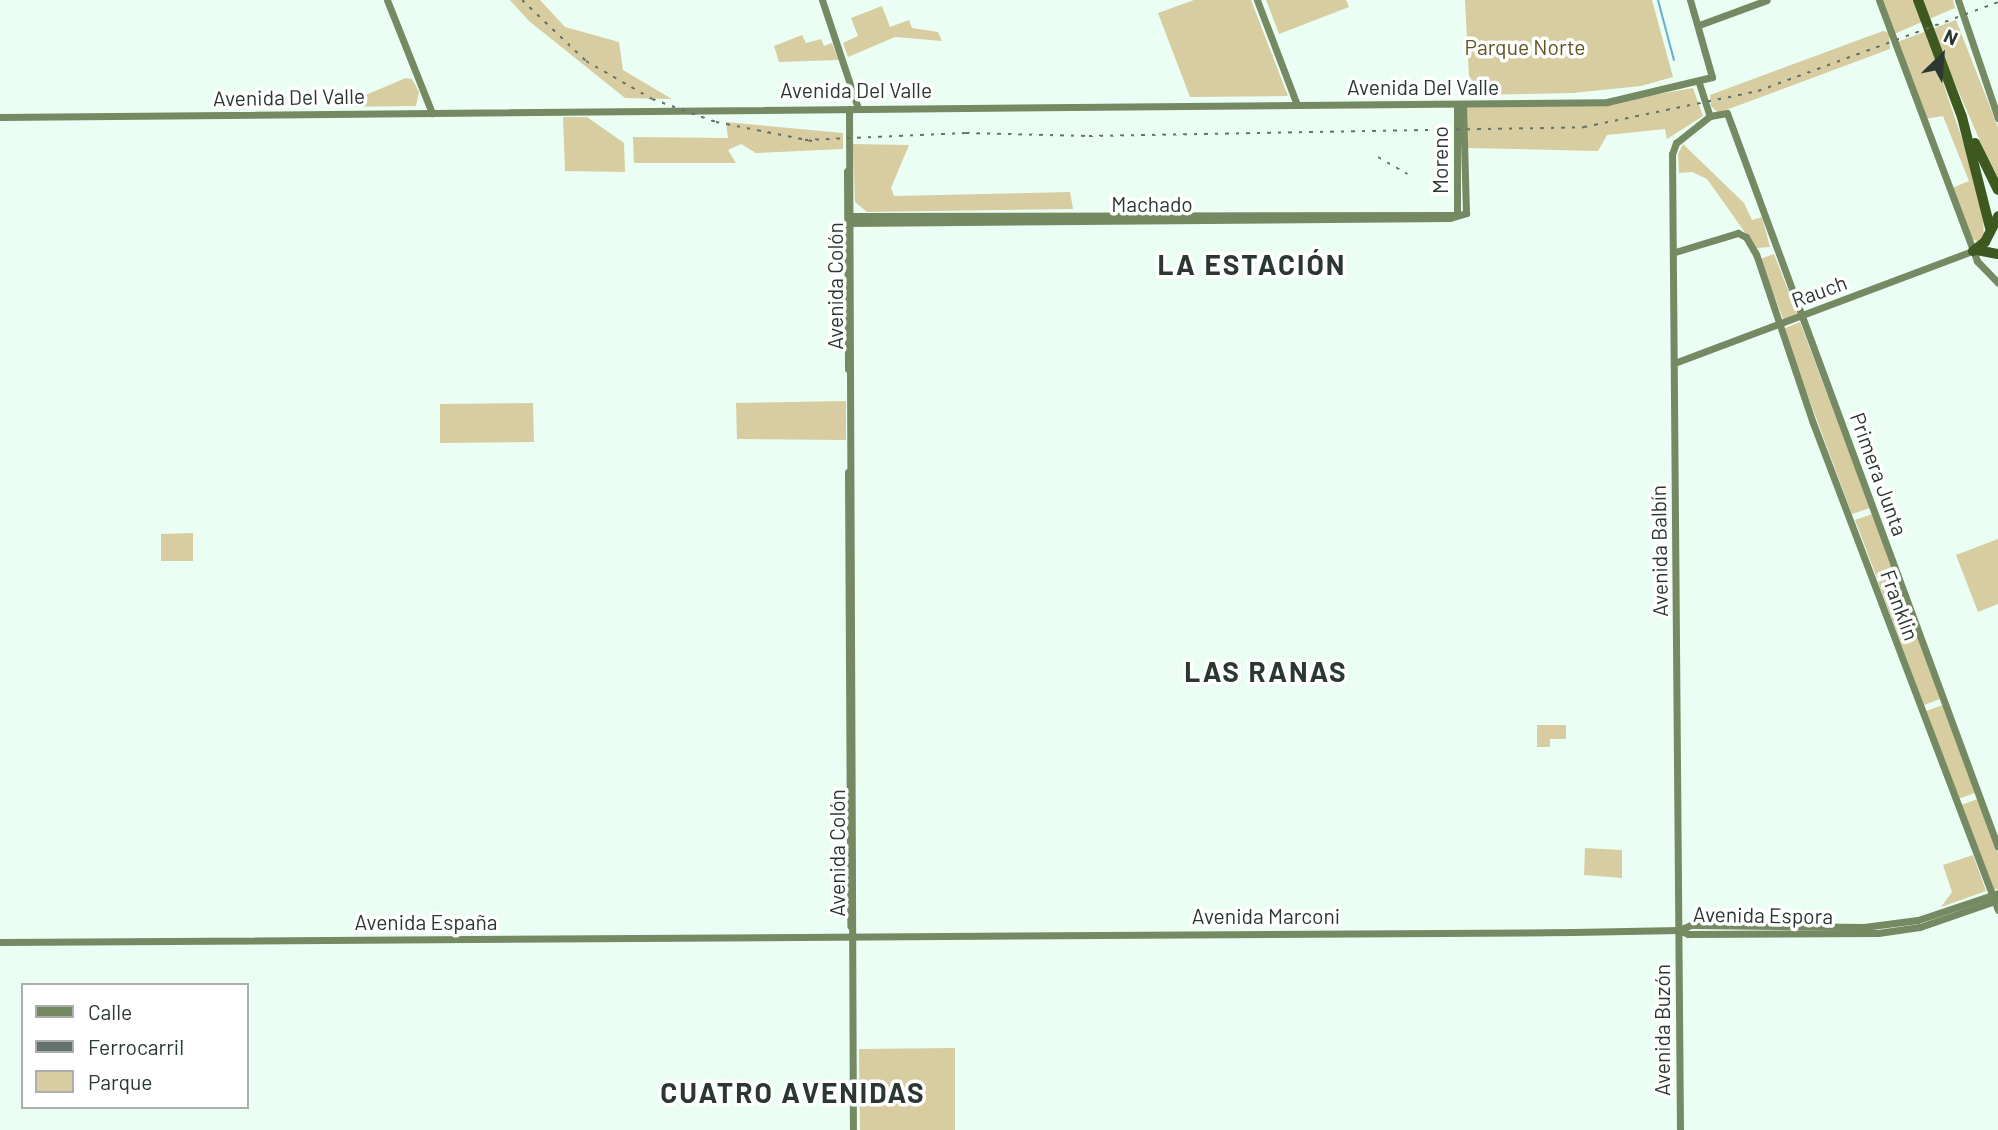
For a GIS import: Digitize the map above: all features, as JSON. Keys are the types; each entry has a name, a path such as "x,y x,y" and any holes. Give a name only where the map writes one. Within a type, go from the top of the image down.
{"highway":[{"path":"1918,0 1962,117 1998,190"},
{"path":"1962,117 1998,253 1973,251"},
{"path":"1973,251 1998,216"}],"main road":[{"path":"387,0 432,113"},
{"name":"Avenida Colón","path":"822,0 854,108 850,157 853,1130"},
{"path":"1257,0 1297,105"},
{"path":"1690,0 1699,25 1767,0"},
{"path":"1879,0 1973,251 1979,264 1998,283"},
{"path":"1958,0 1998,118"},
{"name":"Avenida Del Valle","path":"0,117 1607,102 1710,79 1714,70 1699,25"},
{"path":"1699,83 1709,114"},
{"name":"Moreno","path":"1460,105 1462,214"},
{"name":"Primera Junta","path":"1709,114 1727,113 1998,847"},
{"name":"Avenida Balbín","path":"1679,930 1677,362 1673,173 1674,146 1709,114"},
{"name":"Machado","path":"850,219 1462,214"},
{"name":"Franklin","path":"1675,252 1742,234 1756,254 1998,910"},
{"name":"Rauch","path":"1677,362 1973,251"},
{"name":"Avenida Espora","path":"1679,930 1688,934 1878,933 1920,927 1995,898"},
{"name":"Avenida Marconi","path":"853,937 1679,930"},
{"name":"Avenida Buzón","path":"1679,930 1680,1130"},
{"name":"Avenida España","path":"0,942 853,937"}],"green space":[{"path":"510,0 540,0 565,27 619,42 623,70 672,99 625,98 529,21"},
{"path":"1194,0 1251,0 1288,96 1190,97 1158,13"},
{"path":"1266,0 1346,0 1349,7 1279,34"},
{"name":"Parque Norte","path":"1465,0 1652,0 1673,77 1641,86 1573,93 1470,95"},
{"path":"1881,0 1913,0 1921,18 1921,0 1953,0 1955,8 1894,34"},
{"path":"882,6 890,27 909,20 912,28 938,32 942,41 895,37 848,57 843,43 858,36 851,18"},
{"path":"1956,20 1998,127 1998,182 1932,31 1926,33 1972,168 1983,218 1984,238 1979,242 1972,239 1952,188 1969,181 1943,116 1925,119 1897,42"},
{"path":"1883,31 1889,33 1890,49 1726,110 1717,112 1711,106 1710,95"},
{"path":"802,35 806,43 821,39 824,46 832,43 839,60 779,62 774,46"},
{"path":"406,78 412,79 419,92 416,106 337,107"},
{"path":"1693,88 1703,116 1667,139 1665,129 1607,135 1598,151 1468,148 1466,106 1603,104"},
{"path":"563,117 587,117 624,143 625,172 565,171"},
{"path":"726,122 843,133 843,149 756,153 741,144 728,150 736,163 634,163 633,137 728,138"},
{"path":"853,144 909,145 891,188 894,196 1070,192 1073,209 867,212 855,202"},
{"path":"1683,144 1744,203 1752,220 1762,217 1770,247 1756,248 1707,179 1692,172 1679,173 1678,154"},
{"path":"1774,254 1798,316 1784,321 1760,259"},
{"path":"1800,322 1870,508 1852,514 1783,329"},
{"path":"846,401 846,440 737,439 736,403"},
{"path":"533,403 534,442 440,443 440,404"},
{"path":"1872,514 1893,571 1877,578 1855,520"},
{"path":"193,533 193,561 161,561 161,534"},
{"path":"1998,539 1998,604 1978,612 1956,555"},
{"path":"1895,576 1940,699 1924,705 1878,582"},
{"path":"1943,705 1975,793 1958,799 1926,711"},
{"path":"1537,725 1566,725 1566,739 1550,739 1550,747 1537,747"},
{"path":"1978,799 1998,853 1998,889 1993,890 1961,805"},
{"path":"1585,848 1622,850 1622,878 1584,875"},
{"path":"1973,855 1986,891 1941,907 1952,892 1943,865"},
{"path":"955,1048 955,1130 860,1130 859,1049"}],"waterway":[{"path":"1658,0 1674,60"}],"railway":[{"path":"522,0 586,61 652,99 716,122 812,141"},
{"path":"805,140 966,133 1089,136 1584,127 1758,91 1998,2"},
{"path":"1378,157 1408,174"}],"district":[{"name":"LA ESTACIÓN","path":"1252,264"},
{"name":"LAS RANAS","path":"1266,671"},
{"name":"CUATRO AVENIDAS","path":"793,1092"}]}
